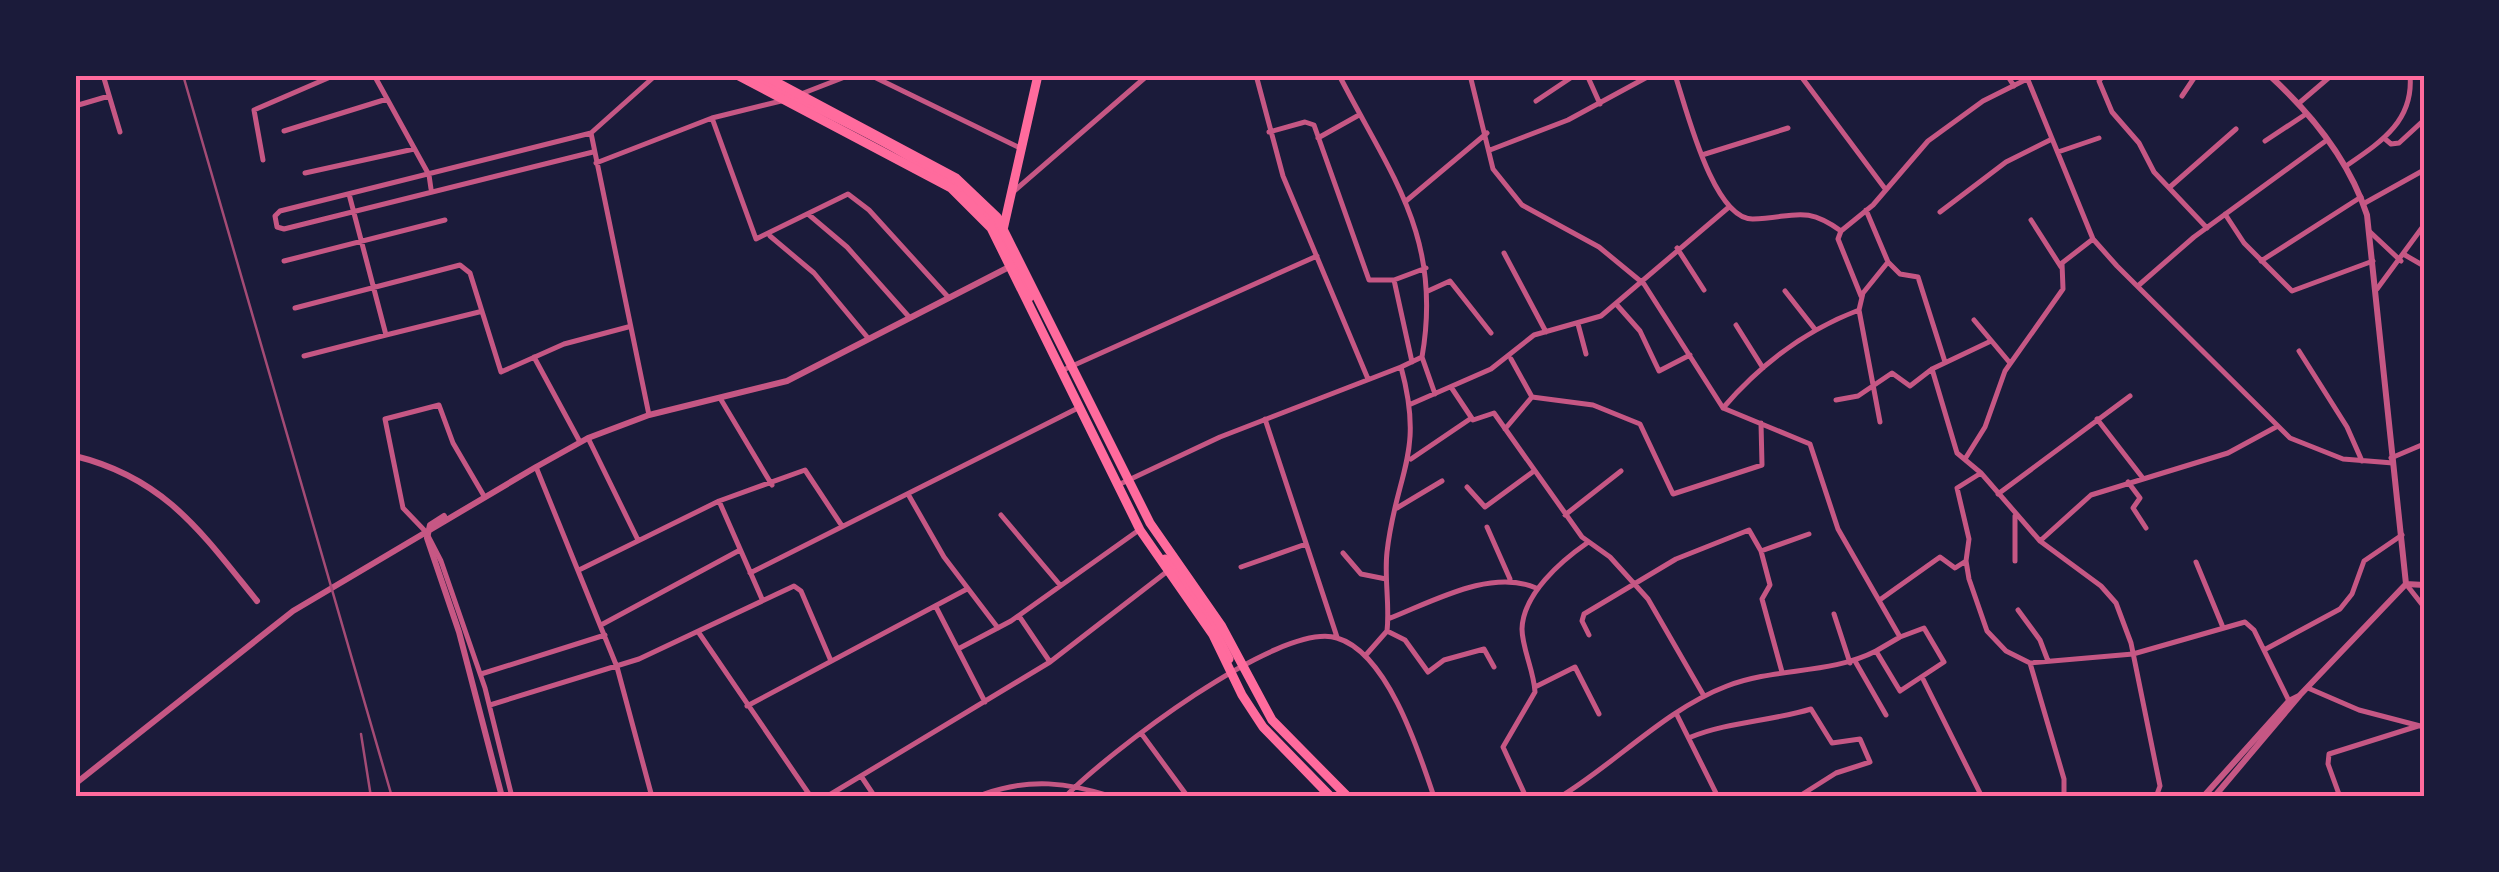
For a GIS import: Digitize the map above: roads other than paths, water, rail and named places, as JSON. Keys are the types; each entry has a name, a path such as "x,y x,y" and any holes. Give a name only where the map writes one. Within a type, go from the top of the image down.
{"main road":[{"path":"738,75 951,188 1016,264"},
{"path":"751,75 944,179 980,208 1016,264 1066,369 1127,481 1242,664 1272,720 1348,797"},
{"path":"763,75 956,178 1004,227 1016,264 1100,451 1132,507 1209,618 1238,682 1264,720 1331,797"},
{"path":"1000,242 1038,75"},
{"path":"1066,369 1078,408 1140,530 1213,635 1263,726 1331,797"}],"street":[{"path":"103,75 120,132"},
{"path":"263,160 254,110 335,75"},
{"path":"374,75 429,176 431,189"},
{"path":"594,152 431,189 284,229 278,226 277,212 591,134 656,75"},
{"path":"596,163 712,118 785,100 850,75"},
{"path":"870,75 1021,149"},
{"path":"1011,194 1148,75"},
{"path":"1256,75 1269,132 1368,379"},
{"path":"1339,75 1406,201 1426,268 1430,309 1422,357 1435,394"},
{"path":"1470,75 1499,180 1522,205 1599,247 1644,284 1723,408 1796,435 1814,450 1838,529 1900,637"},
{"path":"1536,101 1575,75"},
{"path":"1587,75 1601,105"},
{"path":"1490,150 1601,105 1650,75"},
{"path":"1675,75 1702,155 1736,214 1752,219 1814,214 1841,231"},
{"path":"1800,75 1886,190"},
{"path":"2007,75 2014,86"},
{"path":"2104,75 2099,81 2110,110 2207,228"},
{"path":"2182,96 2196,75"},
{"path":"2269,75 2328,140 2346,166 2362,201 2377,289 2406,584 2424,606"},
{"path":"2298,104 2332,75"},
{"path":"2346,166 2384,138 2409,108 2410,75"},
{"path":"1861,296 1838,240 1841,231 1952,121 2026,77 2094,238 2276,427 2313,448 2362,463 2392,461 2424,444"},
{"path":"75,106 109,96"},
{"path":"284,131 387,99"},
{"path":"2266,141 2306,114"},
{"path":"1318,138 1360,115"},
{"path":"712,118 758,241 848,194 868,210 949,298"},
{"path":"2384,138 2392,145 2398,144 2424,120"},
{"path":"1269,132 1308,122 1318,138 1363,273 1371,281 1394,280 1426,268"},
{"path":"1702,155 1788,128"},
{"path":"2170,187 2236,129"},
{"path":"1406,201 1487,133"},
{"path":"591,134 649,415"},
{"path":"2058,152 2099,138"},
{"path":"1940,212 2006,162 2052,139"},
{"path":"2139,286 2225,214 2328,140"},
{"path":"305,173 414,149"},
{"path":"2260,262 2362,201 2424,170"},
{"path":"349,194 386,335"},
{"path":"1411,404 1510,358 1529,338 1578,324 1617,305 1644,284 1678,248 1730,207"},
{"path":"1866,210 1888,262 1900,274 1918,278 1946,362"},
{"path":"808,214 847,247 910,318"},
{"path":"2225,214 2260,262 2292,291 2373,262"},
{"path":"284,261 445,220"},
{"path":"1965,459 1985,427 2010,363 2064,290 2061,267 2030,220"},
{"path":"2377,289 2424,225"},
{"path":"2369,231 2403,258 2424,266"},
{"path":"770,236 814,273 868,340"},
{"path":"2061,267 2094,238"},
{"path":"1678,248 1704,290"},
{"path":"1504,253 1546,332"},
{"path":"1066,369 1318,256"},
{"path":"1880,422 1859,310 1861,296 1888,262"},
{"path":"75,784 280,620 584,440 649,415 787,381 1016,264"},
{"path":"502,797 455,617 428,542 430,524 600,435 796,379 1016,264"},
{"path":"295,308 464,265 500,372 628,327"},
{"path":"1394,280 1412,362"},
{"path":"1428,291 1450,281 1491,333"},
{"path":"1784,290 1814,328"},
{"path":"1617,305 1640,331 1658,371 1664,373 1690,355"},
{"path":"1723,408 1763,368 1814,328 1859,310"},
{"path":"304,356 480,312"},
{"path":"1974,320 2010,363"},
{"path":"1578,324 1586,354"},
{"path":"1736,325 1763,368"},
{"path":"1836,400 1873,388 1892,373 1907,386 1991,341"},
{"path":"2299,351 2347,427 2362,463"},
{"path":"534,357 638,540"},
{"path":"1115,486 1265,419 1422,357"},
{"path":"1510,358 1532,397"},
{"path":"1365,656 1388,631 1386,579 1397,508 1410,459 1411,404 1401,367"},
{"path":"1932,370 1951,440 1965,459 1981,472 2040,541 2110,594 2133,654 2160,786 2156,797"},
{"path":"1451,388 1470,418 1477,421 1492,412 1587,542 1610,557 1636,584 1668,628 1704,696"},
{"path":"1998,494 2130,396"},
{"path":"1532,397 1593,405 1638,422 1675,494 1762,465 1761,423"},
{"path":"1504,429 1532,397"},
{"path":"720,398 772,485"},
{"path":"484,496 453,444 439,405 390,416 383,424 403,508 426,532 441,561 481,674 512,797"},
{"path":"750,573 1078,408"},
{"path":"1410,459 1470,418"},
{"path":"1265,419 1337,637"},
{"path":"2097,419 2142,477"},
{"path":"2040,541 2090,496 2228,453 2276,427"},
{"path":"75,456 122,470 176,504 257,601"},
{"path":"536,467 617,667 652,797"},
{"path":"578,570 719,501 808,470 842,526"},
{"path":"1566,515 1620,470"},
{"path":"1467,487 1485,507 1534,471"},
{"path":"1981,472 1956,488 1969,539 1966,562 1987,631 2006,650 2030,663 2133,654 2222,625 2250,624 2292,703"},
{"path":"1397,508 1442,481"},
{"path":"2128,482 2140,497 2133,508 2146,528"},
{"path":"908,494 967,589 998,628"},
{"path":"719,501 762,599"},
{"path":"2015,561 2016,513"},
{"path":"1001,515 1060,585"},
{"path":"1488,527 1510,579"},
{"path":"958,649 1020,616 1140,530"},
{"path":"1589,635 1582,616 1693,550 1746,530 1753,533 1761,551 1770,584 1762,599 1782,672"},
{"path":"1761,551 1809,534"},
{"path":"2264,650 2340,609 2352,594 2364,561 2403,534"},
{"path":"1535,687 1522,630 1536,588 1587,542"},
{"path":"1241,567 1306,544"},
{"path":"602,625 740,550"},
{"path":"1343,553 1361,574 1386,579"},
{"path":"1881,599 1940,557 1955,568 1966,562"},
{"path":"2196,562 2222,625"},
{"path":"826,797 1050,662 1170,570"},
{"path":"1388,619 1456,592 1510,579 1536,588"},
{"path":"2203,797 2406,584 2424,585"},
{"path":"490,706 617,667 699,633 762,599 798,587 832,661"},
{"path":"748,706 967,589"},
{"path":"936,605 985,702"},
{"path":"2018,610 2040,640 2048,661"},
{"path":"1834,614 1853,662 1886,715"},
{"path":"1020,616 1050,662"},
{"path":"1560,797 1704,696 1751,678 1853,662 1924,628 1943,659 1941,667 1898,691 1876,651"},
{"path":"1388,631 1405,640 1428,672 1444,660 1484,650 1494,667"},
{"path":"699,633 811,797"},
{"path":"481,674 605,635"},
{"path":"1066,797 1141,733 1230,671 1314,638 1337,637 1365,656 1386,684 1408,726 1434,797"},
{"path":"2030,663 2064,779 2064,797"},
{"path":"1526,797 1502,747 1535,687 1575,667 1598,714"},
{"path":"1922,679 1982,797"},
{"path":"2308,688 2344,705 2421,726"},
{"path":"2214,797 2292,703"},
{"path":"1691,738 1713,728 1757,724 1813,709 1832,743 1861,740 1870,762 1836,773 1798,797"},
{"path":"1676,715 1691,738 1716,796"},
{"path":"2340,797 2328,764 2329,754 2421,726"},
{"path":"1141,733 1188,797"},
{"path":"862,776 876,797"},
{"path":"984,794 1025,782 1076,785 1113,797"}],"railway":[{"path":"183,75 392,797"},
{"path":"361,734 371,797"}]}
